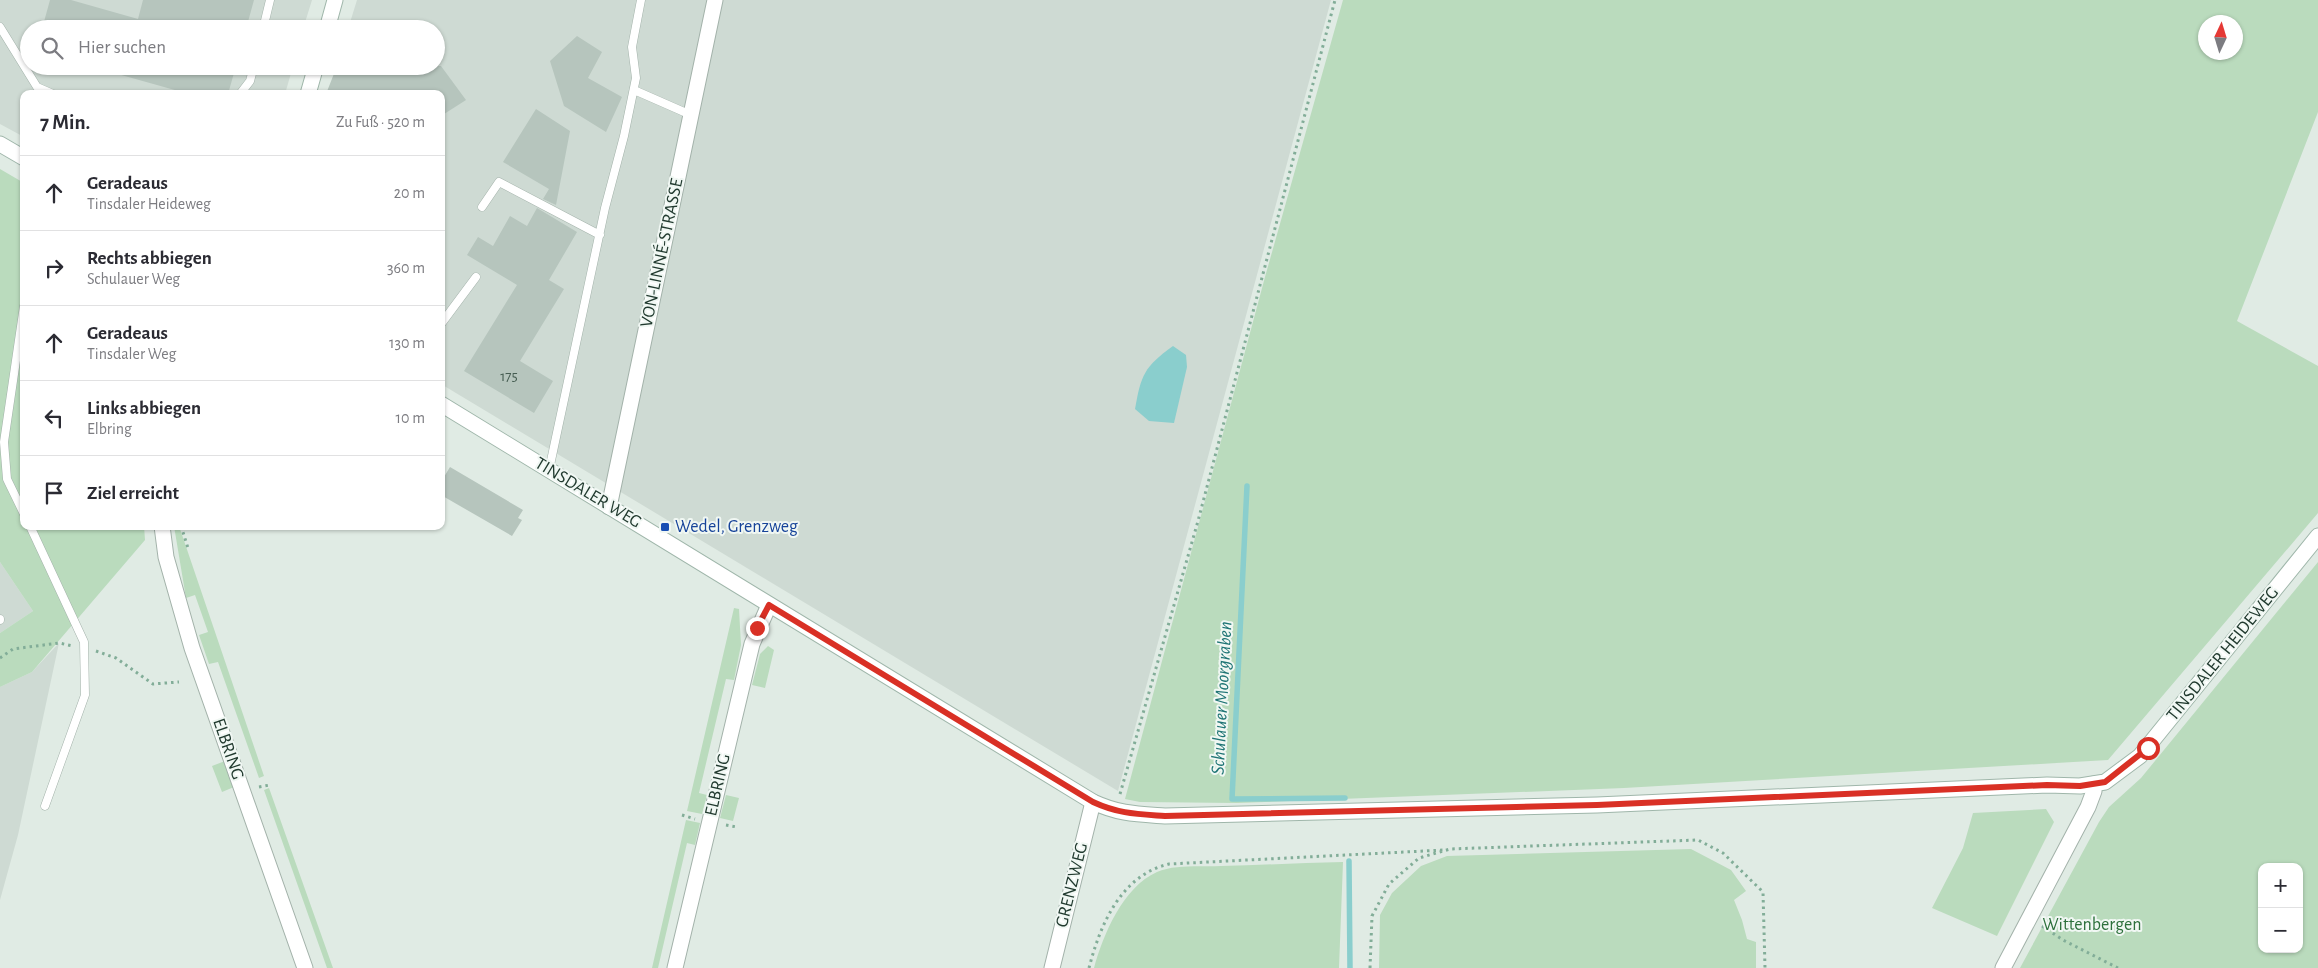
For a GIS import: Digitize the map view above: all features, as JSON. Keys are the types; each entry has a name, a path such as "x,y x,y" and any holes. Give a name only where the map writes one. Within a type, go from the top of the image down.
{"street":[{"path":"329,20 335,0"},
{"name":"VON-LINNÉ-STRASSE","path":"609,507 715,0"},
{"path":"309,90 313,75"},
{"path":"0,144 20,156"},
{"name":"TINSDALER WEG","path":"445,406 1093,802 1114,812"},
{"name":"ELBRING","path":"163,530 166,557 190,639 305,968"},
{"name":"TINSDALER HEIDEWEG","path":"2094,784 2105,782 2148,748 2318,536"},
{"name":"ELBRING","path":"675,968 752,644 769,605"},
{"path":"1114,812 1165,816 1597,805 2094,784 2091,801 2003,968"},
{"name":"GRENZWEG","path":"1052,968 1093,802"}],"lane":[{"path":"265,20 270,0"},
{"path":"549,470 600,235 634,90 636,78 632,47 641,0"},
{"path":"0,27 20,59"},
{"path":"30,75 37,87 44,90"},
{"path":"243,90 250,81 252,75"},
{"path":"634,90 691,115"},
{"path":"482,207 499,182 600,235"},
{"path":"445,319 476,277"},
{"path":"20,333 4,442 7,479 20,506"},
{"path":"32,530 84,642 85,695 45,806"}],"path":[{"path":"1114,812 1123,788 1198,521 1335,0"},
{"path":"182,530 188,548"},
{"path":"1089,968 1101,928 1109,913 1131,885 1144,873 1156,867 1169,864 1450,849 1698,840 1723,853 1763,892 1764,968"},
{"path":"1370,968 1372,916 1389,884 1419,858 1450,849"},
{"path":"2029,916 2063,940 2118,968"}],"shaded area":[{"path":"0,0 312,0 306,20 20,20 20,75 290,75 286,90 20,90 20,135 0,124"},
{"path":"357,0 1331,0 1118,791 445,386 445,90 440,90 438,75 445,75 445,20 351,20"},
{"path":"0,562 33,611 0,633"},
{"path":"59,643 18,835 0,900 0,687 32,672"}],"green space":[{"path":"1343,0 2318,0 2318,112 2237,321 2318,366 2318,513 2108,760 1624,788 1237,803 1140,802 1125,799 1265,277"},
{"path":"0,169 20,181 20,530 144,530 145,540 32,672 0,687 0,633 33,611 0,562"},
{"path":"175,530 180,530 264,776 259,778 218,662 209,664 199,635 208,632 195,595 186,598"},
{"name":"Wittenbergen","path":"2318,562 2318,968 2020,968 2109,807 2141,778"},
{"path":"734,608 739,609 741,645 734,680 726,679 699,793 707,795 702,814 687,811"},
{"path":"768,646 774,650 765,688 752,685 760,654"},
{"path":"225,761 234,787 222,792 212,766"},
{"path":"269,788 333,968 327,968 264,790"},
{"path":"726,795 739,798 733,821 720,818"},
{"path":"2046,809 2054,822 1997,936 1932,908 1963,848 1973,813"},
{"path":"686,820 700,823 695,845 687,843 658,968 652,968"},
{"path":"1691,849 1731,870 1746,891 1734,900 1747,939 1756,942 1756,968 1379,968 1380,915 1392,893 1421,866 1447,856"},
{"path":"1343,862 1339,968 1094,968 1109,927 1124,900 1145,879 1164,869 1188,866"}],"water":[{"path":"1173,346 1186,355 1187,367 1174,423 1149,421 1135,409 1139,388 1150,366"}],"building":[{"path":"50,0 71,0 138,19 143,0 254,0 248,20 44,20"},
{"path":"577,36 602,52 588,78 622,97 606,132 564,106 550,61"},
{"path":"445,71 466,100 445,113 445,90 328,90 333,75 445,75"},
{"path":"121,75 233,75 229,90 175,90"},
{"path":"536,109 570,131 556,205 543,199 549,189 503,162"},
{"path":"537,208 577,232 549,280 564,289 520,361 553,381 534,413 464,371 517,285 467,255 478,237 493,246 510,216 527,226"},
{"path":"450,467 523,510 518,518 522,520 512,536 445,497 445,475"}],"waterway":[{"name":"Schulauer Moorgraben","path":"1247,486 1232,799 1345,798"},
{"name":"Schulauer Moorgraben","path":"1349,861 1350,968"}],"place":[{"name":"Wedel, Grenzweg","path":"665,527"}],"route":[{"path":"757,628 769,605 1093,802 1114,812 1129,814 1165,816 1597,805 2047,785 2080,786 2105,782 2148,748"}]}
